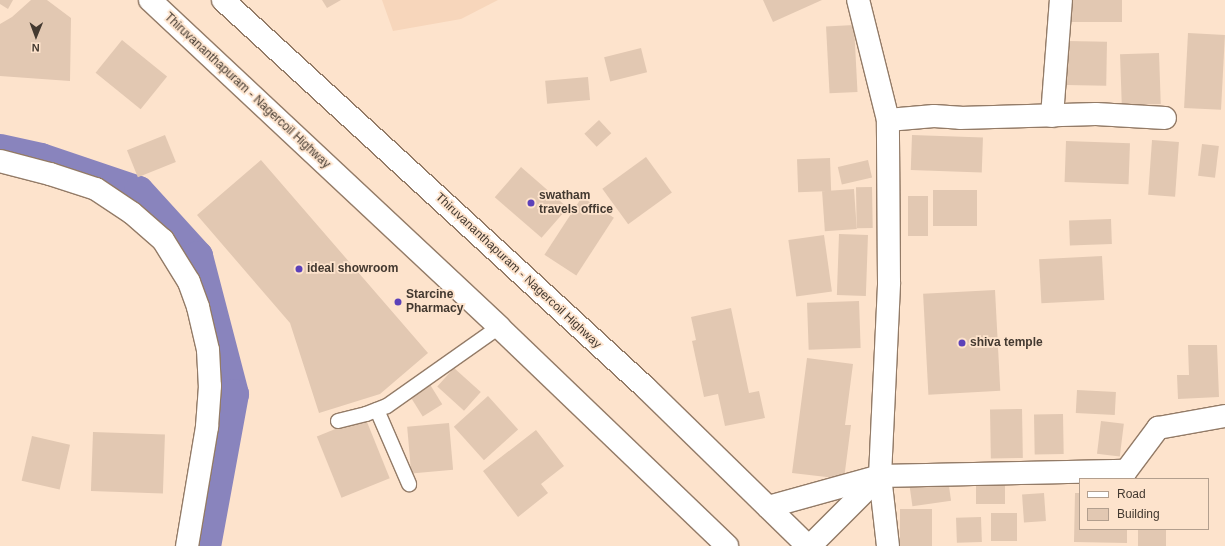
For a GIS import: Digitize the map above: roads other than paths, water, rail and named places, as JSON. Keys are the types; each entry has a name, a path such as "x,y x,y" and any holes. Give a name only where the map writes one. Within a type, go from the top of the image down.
{"street":[{"name":"Thiruvananthapuram - Nagercoil Highway","path":"150,0 499,327 727,546"},
{"name":"Thiruvananthapuram - Nagercoil Highway","path":"223,0 646,388 809,546"},
{"path":"858,0 888,120 889,282 880,476 888,546"},
{"path":"1052,116 1061,0"},
{"path":"888,120 934,116 960,118 1096,114 1165,118"},
{"path":"0,162 50,174 96,189 132,213 163,240 189,282 198,307 208,350 210,386 207,428 187,546"},
{"path":"768,507 880,476 1126,471 1158,428 1225,416"},
{"path":"809,546 880,476"}],"lane":[{"path":"338,421 366,414 387,406 499,327"},
{"path":"377,410 409,484"}],"waterway":[{"path":"0,149 41,158 139,191 198,256 234,394 206,546"}],"place":[{"name":"swatham travels office","path":"531,203"},
{"name":"ideal showroom","path":"299,269"},
{"name":"Starcine Pharmacy","path":"398,302"},
{"name":"shiva temple","path":"962,343"}]}
